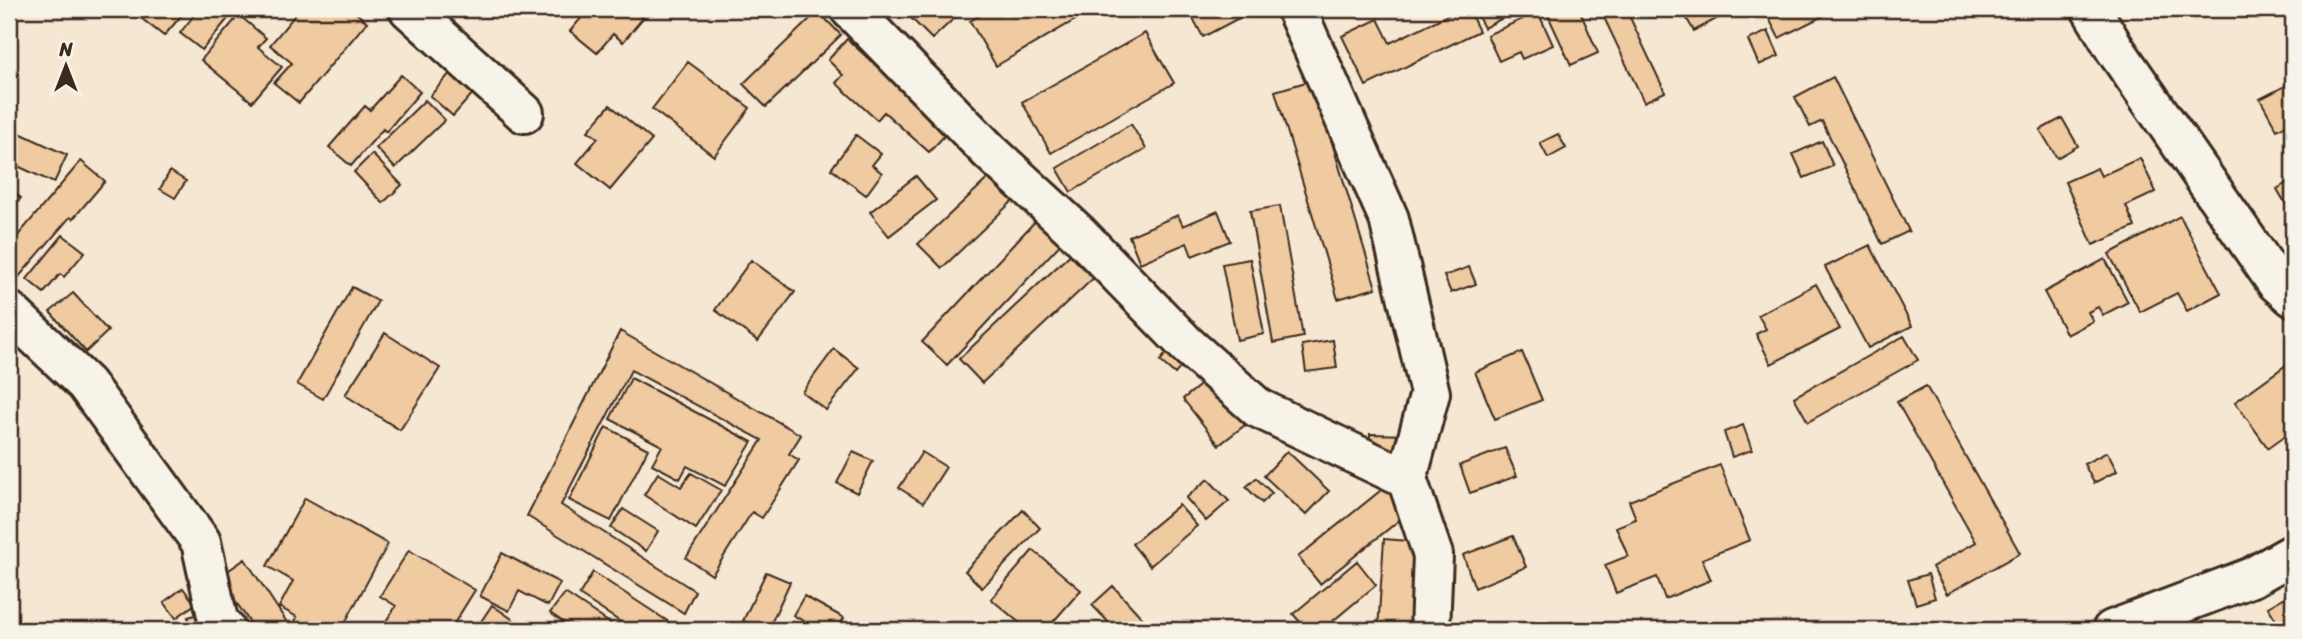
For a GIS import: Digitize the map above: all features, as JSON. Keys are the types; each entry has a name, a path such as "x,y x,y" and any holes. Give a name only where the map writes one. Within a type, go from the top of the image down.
{"street":[{"path":"409,9 524,113"},
{"path":"850,9 990,152 1079,234 1186,345 1258,408 1407,479"},
{"path":"1296,9 1389,219 1430,393 1407,479 1433,555 1430,630"},
{"path":"2091,9 2115,49 2276,282 2293,297"},
{"path":"9,311 86,384 201,542 218,620 226,630"},
{"path":"2112,630 2252,577 2293,554"}],"building":[{"path":"149,9 187,9 164,36 141,18"},
{"path":"199,9 236,9 202,50 180,33"},
{"path":"300,9 351,9 367,22 299,103 274,83 292,63 270,45"},
{"path":"589,9 632,9 643,18 623,42 613,34 597,53 570,31"},
{"path":"964,9 932,39 904,11"},
{"path":"991,9 1094,9 996,66 970,21"},
{"path":"1188,9 1256,9 1203,37"},
{"path":"1460,9 1468,9 1479,31 1366,86 1342,36 1378,19 1390,43"},
{"path":"1474,9 1515,9 1516,11 1484,28"},
{"path":"1545,9 1579,9 1598,53 1571,65"},
{"path":"1600,9 1626,9 1665,92 1644,102"},
{"path":"1681,9 1735,9 1694,31"},
{"path":"1764,9 1830,9 1831,12 1779,38"},
{"path":"818,11 841,35 766,107 743,84"},
{"path":"1538,12 1553,45 1522,59 1519,52 1499,61 1487,35"},
{"path":"239,15 266,38 258,47 282,67 252,102 201,60"},
{"path":"1768,31 1779,56 1759,65 1748,40"},
{"path":"1145,33 1174,83 1051,153 1022,102"},
{"path":"847,39 870,60 875,55 949,131 929,152 884,112 877,120 836,83 843,75 828,60"},
{"path":"688,62 750,108 714,156 652,109"},
{"path":"451,72 475,91 453,116 430,96"},
{"path":"401,75 420,92 386,132 383,129 351,166 329,147 365,106 370,110"},
{"path":"1833,77 1909,231 1882,244 1822,121 1810,127 1795,97"},
{"path":"1313,80 1376,288 1338,299 1275,91"},
{"path":"2293,82 2293,121 2277,130 2260,99"},
{"path":"425,100 445,120 395,168 376,148"},
{"path":"610,105 652,140 610,190 577,163 598,138 588,131"},
{"path":"2062,118 2078,146 2057,158 2040,130"},
{"path":"1131,124 1146,149 1071,192 1057,168"},
{"path":"9,128 67,155 54,183 9,162"},
{"path":"1558,134 1566,148 1548,158 1540,143"},
{"path":"856,135 881,154 872,165 882,173 866,195 831,169"},
{"path":"1822,141 1833,166 1804,178 1793,154"},
{"path":"372,154 402,185 383,203 354,172"},
{"path":"2140,158 2156,192 2126,206 2135,227 2093,245 2065,182 2097,168 2101,176"},
{"path":"81,161 105,181 17,279 9,272 9,246"},
{"path":"170,171 186,181 175,198 160,189"},
{"path":"996,171 1019,195 942,268 918,244"},
{"path":"916,176 936,200 889,236 870,212"},
{"path":"2293,179 2293,216 2277,189"},
{"path":"9,189 21,198 9,213"},
{"path":"1280,206 1303,337 1273,343 1250,211"},
{"path":"1218,211 1230,241 1192,256 1187,243 1140,263 1129,236 1178,215 1183,226"},
{"path":"1042,214 1067,237 947,365 922,342"},
{"path":"2180,216 2221,293 2187,311 2177,293 2140,312 2109,254"},
{"path":"63,235 85,252 64,277 60,274 44,293 27,279"},
{"path":"1870,245 1912,326 1868,348 1825,267"},
{"path":"1077,248 1100,272 982,383 959,359"},
{"path":"1250,259 1264,334 1237,340 1222,264"},
{"path":"2105,259 2128,302 2103,315 2098,307 2088,312 2093,321 2067,335 2044,292"},
{"path":"751,260 795,292 758,341 715,310"},
{"path":"1469,267 1476,284 1451,293 1444,276"},
{"path":"1816,284 1840,329 1771,364 1756,334 1766,329 1758,315"},
{"path":"352,287 378,301 323,399 297,384"},
{"path":"73,293 108,331 86,352 50,312"},
{"path":"620,331 801,435 789,454 799,460 762,518 752,512 712,575 686,558 762,440 631,370 561,505 695,591 684,613 527,516"},
{"path":"385,333 440,368 400,430 345,395"},
{"path":"1904,336 1918,360 1808,422 1794,397"},
{"path":"1333,340 1337,368 1306,372 1302,345"},
{"path":"1172,347 1187,359 1175,374 1160,361"},
{"path":"834,349 859,368 826,410 802,392"},
{"path":"1522,352 1542,400 1495,419 1475,372"},
{"path":"2293,360 2293,430 2268,448 2235,402"},
{"path":"631,378 752,442 725,486 687,466 680,479 652,464 662,446 610,419"},
{"path":"1208,379 1245,425 1219,445 1183,399"},
{"path":"1926,386 2020,553 1947,594 1932,567 1976,542 1897,402"},
{"path":"1743,425 1752,450 1732,457 1724,432"},
{"path":"606,427 648,449 611,521 569,500"},
{"path":"1370,434 1409,435 1408,454 1369,453"},
{"path":"1505,448 1517,476 1470,493 1460,465"},
{"path":"1287,451 1329,491 1306,515 1264,476"},
{"path":"853,452 873,461 857,493 837,483"},
{"path":"922,452 946,467 923,503 899,488"},
{"path":"2107,452 2117,471 2094,483 2084,464"},
{"path":"1720,465 1750,540 1702,559 1711,580 1665,599 1657,577 1616,593 1605,565 1628,556 1616,527 1636,519 1629,501"},
{"path":"658,473 681,487 691,473 721,490 696,529 644,495"},
{"path":"1256,478 1272,493 1262,503 1246,487"},
{"path":"1208,479 1229,501 1206,521 1186,498"},
{"path":"1385,487 1407,514 1320,584 1298,557"},
{"path":"305,498 388,544 341,630 301,630 293,626 297,617 279,607 293,581 267,566"},
{"path":"1179,505 1197,526 1150,566 1132,544"},
{"path":"623,509 658,531 646,551 611,528"},
{"path":"1023,510 1040,528 982,588 965,571"},
{"path":"1513,536 1526,567 1475,588 1463,555"},
{"path":"1384,539 1420,542 1415,630 1378,630"},
{"path":"409,550 475,590 450,630 401,630 386,621 396,606 380,596"},
{"path":"1033,550 1081,590 1046,630 1028,630 991,599"},
{"path":"502,553 560,583 548,606 519,591 509,611 480,596"},
{"path":"245,559 292,630 255,630 219,577"},
{"path":"1357,561 1376,585 1322,630 1307,630 1293,614"},
{"path":"593,572 675,626 673,630 633,630 579,595"},
{"path":"766,572 790,582 768,630 743,621"},
{"path":"1928,574 1935,598 1916,604 1908,580"},
{"path":"1113,586 1153,630 1116,630 1092,605"},
{"path":"183,588 195,604 176,618 164,602"},
{"path":"565,593 620,630 575,630 550,613"},
{"path":"804,596 844,618 837,630 820,630 793,615"},
{"path":"2287,596 2293,608 2293,617 2279,625 2268,607"},
{"path":"492,605 528,630 484,630 478,626"},
{"path":"207,612 212,630 192,630 188,617"}]}
